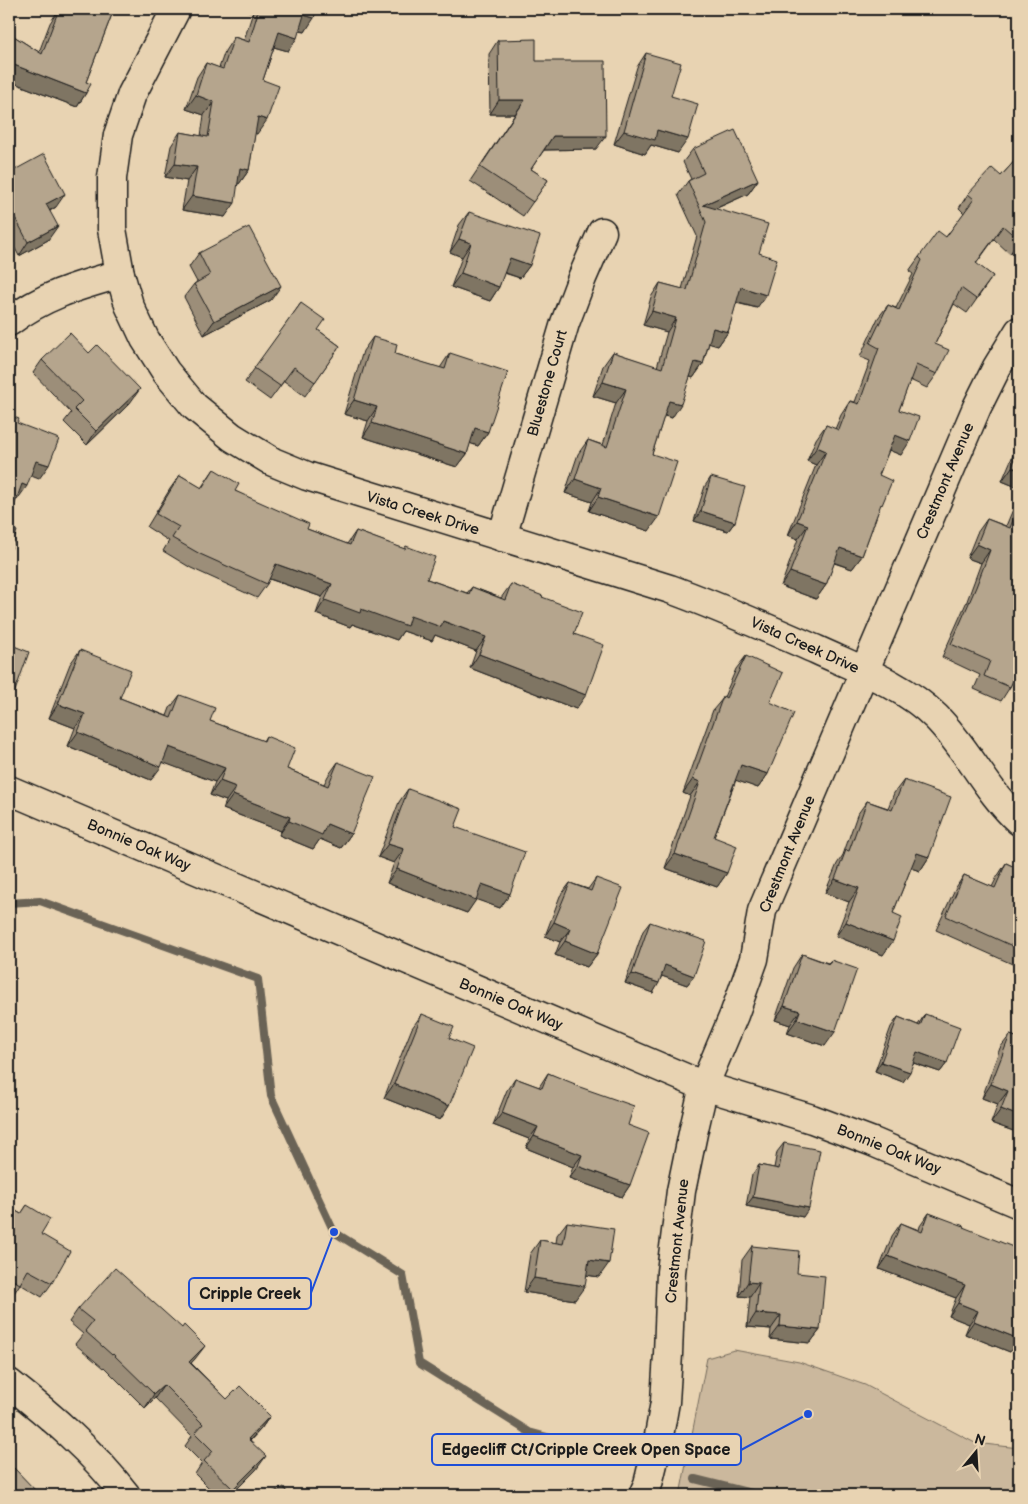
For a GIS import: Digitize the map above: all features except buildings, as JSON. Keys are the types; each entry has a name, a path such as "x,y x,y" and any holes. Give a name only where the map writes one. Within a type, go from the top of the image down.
{"street":[{"name":"Vista Creek Drive","path":"176,9 132,94 118,135 112,178 112,229 120,274 129,305 145,339 166,372 194,406 232,437 273,462 307,476 700,600 865,671 894,686 936,717 960,744 990,788 1019,821"},
{"name":"Bluestone Court","path":"502,537 565,323 602,232"},
{"path":"9,322 46,298 83,284 120,274"},
{"name":"Crestmont Avenue","path":"643,1495 658,1447 665,1402 671,1272 681,1191 704,1086 734,1014 754,959 762,912 977,408 997,367 1019,331"},
{"name":"Bonnie Oak Way","path":"9,790 704,1086 812,1119 865,1138 1019,1204"},
{"path":"9,1383 64,1429 126,1495"}],"shaded area":[{"path":"734,1350 799,1362 865,1385 975,1443 1019,1448 1019,1495 680,1495 707,1358"}],"waterway":[{"path":"9,903 40,901 258,979 271,1096 334,1232 403,1275 419,1363 529,1432 617,1456"},
{"path":"695,1479 751,1493 750,1495"}],"place":[{"name":"Cripple Creek","path":"334,1232"},
{"name":"Edgecliff Ct/Cripple Creek Open Space","path":"808,1414"}]}
